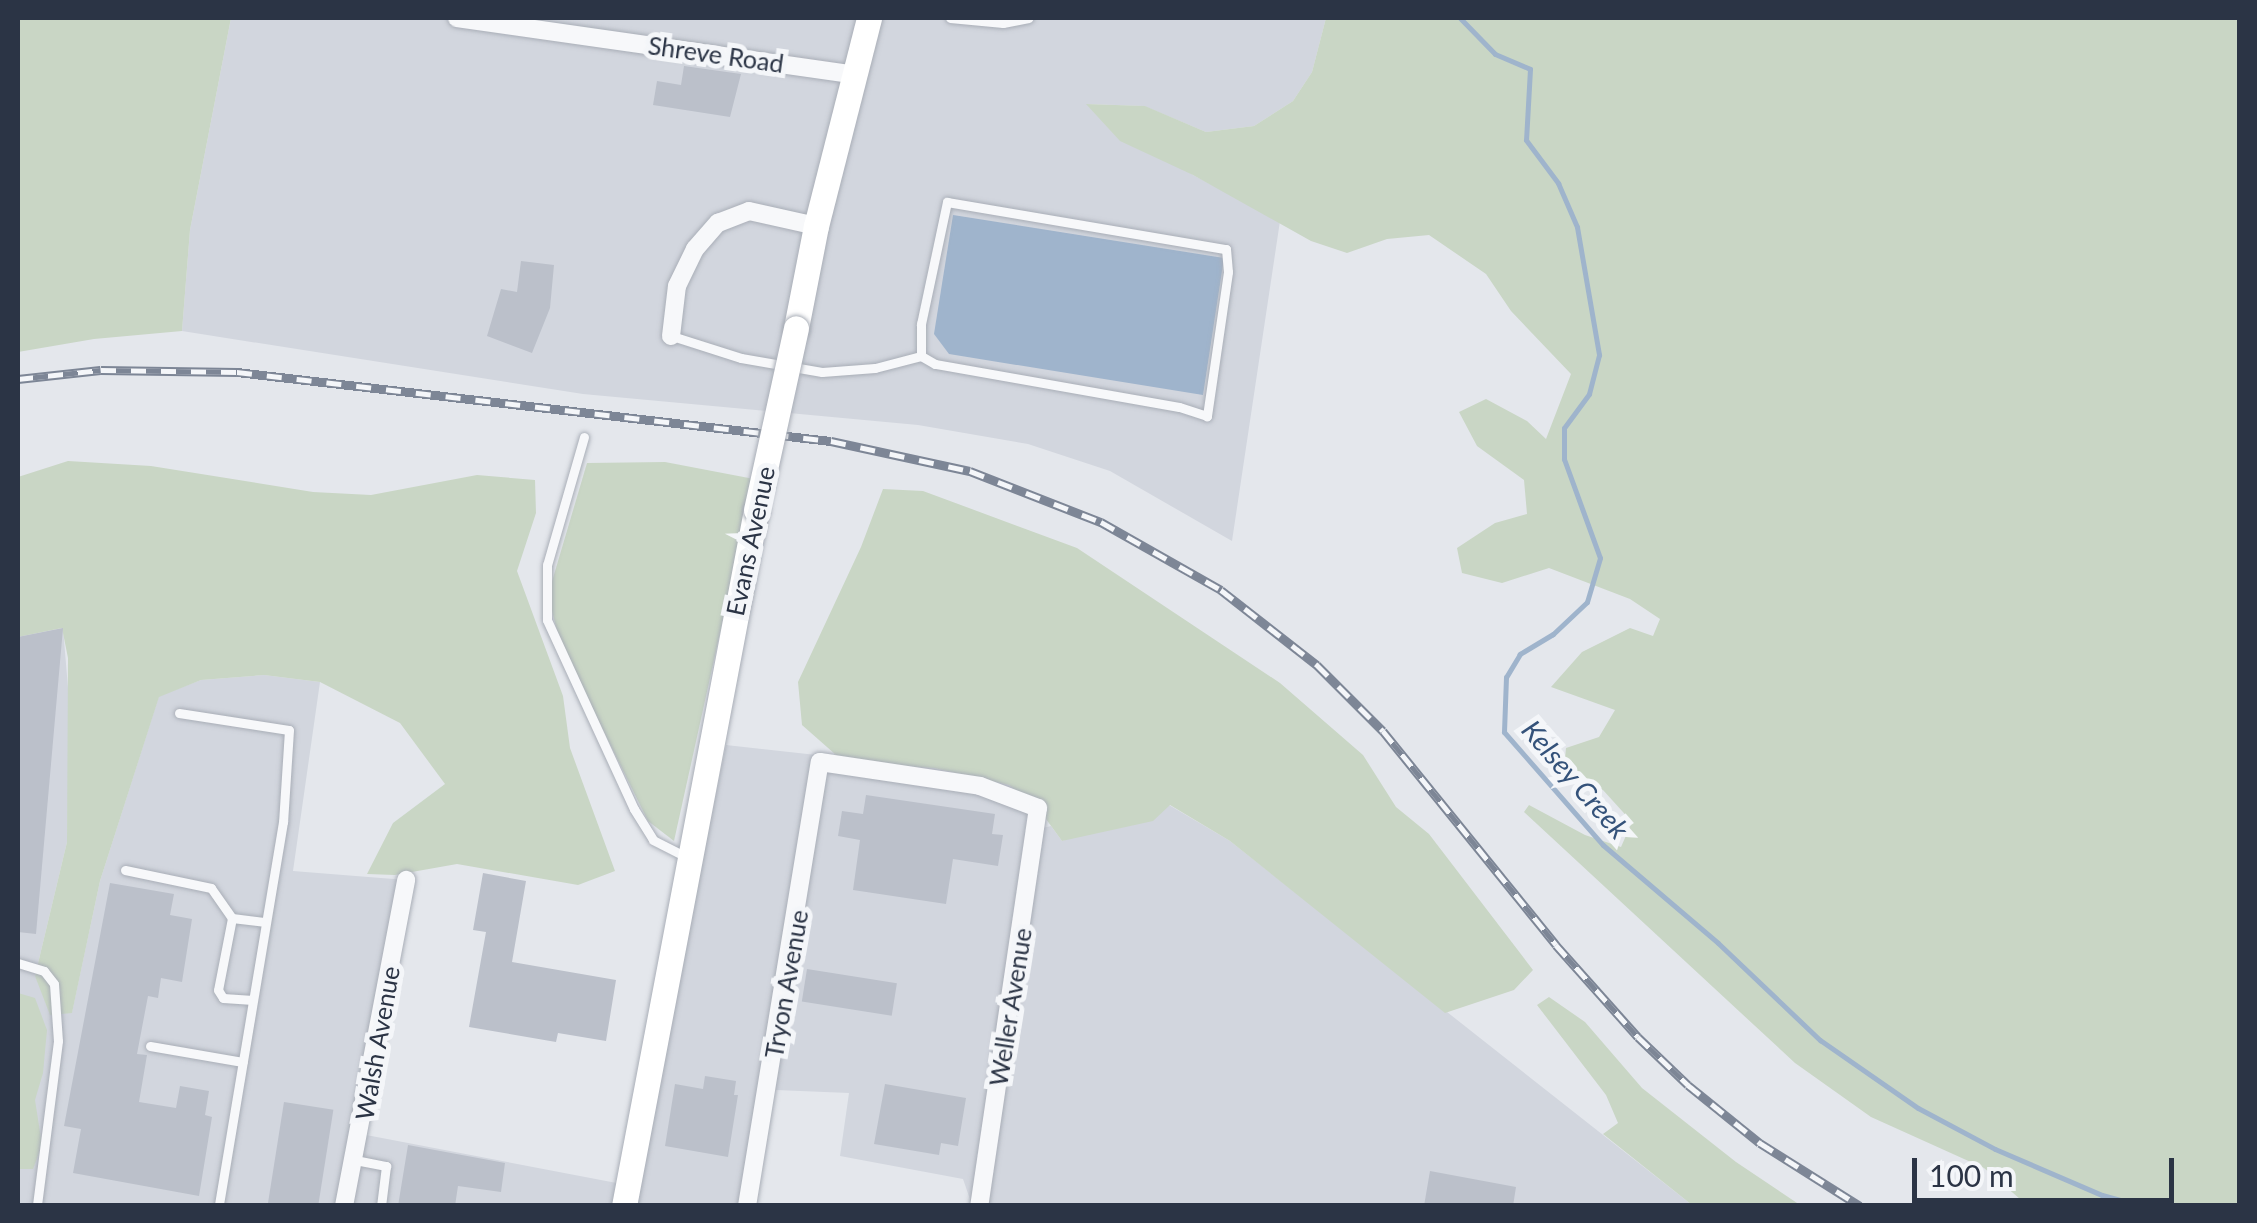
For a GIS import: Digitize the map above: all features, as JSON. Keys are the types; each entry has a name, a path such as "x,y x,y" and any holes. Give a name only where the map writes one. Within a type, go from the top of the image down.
{"street":[{"name":"Shreve Road","path":"456,18 856,75"},
{"name":"Evans Avenue","path":"624,1206 731,628 816,226 869,18"},
{"path":"670,336 676,286 695,249 718,223 748,212 816,226"},
{"name":"Weller Avenue","path":"820,762 980,786 1038,808 979,1206"},
{"name":"Tryon Avenue","path":"747,1206 820,762"},
{"name":"Walsh Avenue","path":"344,1206 406,880"}],"lane":[{"path":"950,18 1003,23 1029,18"},
{"path":"670,336 741,358 822,372 875,368 921,356 935,364 1179,407 1207,416 1228,272 1226,249 947,202 921,324 921,356"},
{"path":"584,436 547,565 547,620 634,809 654,840 687,857"},
{"path":"179,713 288,730 282,822 219,1206"},
{"path":"125,870 212,888 232,918 218,990 223,998 253,1000"},
{"path":"232,918 266,922"},
{"path":"18,963 44,971 54,984 58,1040 38,1206"},
{"path":"150,1046 243,1062"},
{"path":"355,1160 386,1166 381,1206"}],"shaded area":[{"path":"231,18 1326,18 1312,72 1293,101 1254,126 1206,132 1144,106 1087,104 1193,175 1280,221 1232,541 1110,471 1028,444 918,425 583,394 182,331 190,230"},
{"path":"63,628 70,712 67,842 35,976 72,1012 100,881 159,696 201,680 264,675 320,682 293,871 406,880 361,1134 627,1185 624,1206 18,1206 18,637"},
{"path":"726,745 934,768 1010,785 1029,801 1025,832 1051,826 1062,841 1169,805 1230,841 1692,1205 972,1205 963,1179 840,1156 849,1093 776,1090 762,1085 742,1205 631,1206"}],"green space":[{"path":"18,18 231,18 190,230 182,331 94,339 18,352"},
{"path":"1326,18 2239,18 2239,1205 2027,1205 1984,1168 1871,1117 1795,1063 1524,812 1529,805 1585,835 1621,847 1632,822 1603,790 1564,770 1566,748 1599,737 1615,710 1551,687 1582,652 1630,628 1653,636 1660,619 1630,599 1549,568 1502,583 1462,573 1457,548 1495,523 1527,514 1524,480 1477,446 1459,412 1486,399 1527,421 1546,439 1571,374 1511,311 1486,274 1429,235 1387,239 1347,253 1311,241 1193,175 1120,141 1086,104 1145,106 1206,132 1254,126 1293,101 1312,72"},
{"path":"68,461 151,466 313,492 371,495 477,475 535,480 536,513 517,571 563,696 570,748 615,871 578,885 457,864 395,875 367,874 393,823 445,784 400,723 320,682 264,675 201,680 159,697 100,881 72,1013 50,1015 35,976 67,842 68,658 62,628 18,637 18,477"},
{"path":"665,462 754,479 674,841 648,821 560,643 548,595 587,463"},
{"path":"883,489 923,491 1077,548 1280,683 1363,755 1396,807 1429,834 1533,970 1514,990 1445,1013 1230,841 1170,805 1153,821 1062,841 1038,808 1009,785 934,768 844,762 802,725 798,682 861,547"},
{"path":"18,993 35,998 47,1030 43,1073 35,1100 42,1145 33,1169 18,1169"},
{"path":"1549,997 1585,1022 1642,1088 1736,1162 1800,1205 1692,1205 1603,1134 1618,1123 1606,1095 1537,1005"}],"water":[{"path":"953,215 1224,258 1203,395 949,354 934,334"}],"building":[{"path":"684,66 741,74 730,117 653,105 657,81 681,85"},
{"path":"521,261 554,265 550,308 532,353 487,336 501,289 517,292"},
{"path":"63,628 36,934 18,932 18,637"},
{"path":"866,795 995,814 992,834 1003,835 998,866 953,859 946,904 853,890 860,840 838,836 842,811 863,814"},
{"path":"483,873 526,881 512,962 616,980 606,1041 558,1033 556,1042 469,1027 486,932 473,930"},
{"path":"110,883 174,894 170,915 192,919 182,982 161,978 158,998 148,996 137,1054 147,1055 139,1102 176,1108 180,1086 209,1091 205,1115 212,1117 199,1196 73,1173 81,1129 64,1126"},
{"path":"807,969 897,983 892,1016 802,1002"},
{"path":"705,1076 736,1081 734,1095 738,1095 728,1157 665,1146 675,1084 703,1089"},
{"path":"885,1084 966,1098 958,1146 941,1143 939,1155 874,1144"},
{"path":"284,1102 333,1110 318,1206 268,1206"},
{"path":"408,1145 505,1163 501,1192 458,1186 455,1206 398,1206"},
{"path":"1430,1171 1516,1187 1513,1206 1424,1206"}],"waterway":[{"name":"Kelsey Creek","path":"1460,18 1495,54 1530,69 1526,140 1558,183 1577,227 1599,355 1589,394 1564,428 1564,459 1600,558 1587,602 1553,634 1520,654 1506,677 1504,732 1603,845 1718,943 1820,1040 1918,1108 1995,1149 2102,1195 2142,1206"}],"railway":[{"path":"18,379 101,370 237,372 831,441 970,471 1101,522 1221,590 1317,665 1383,731 1556,945 1638,1037 1688,1085 1760,1143 1860,1206"}]}
